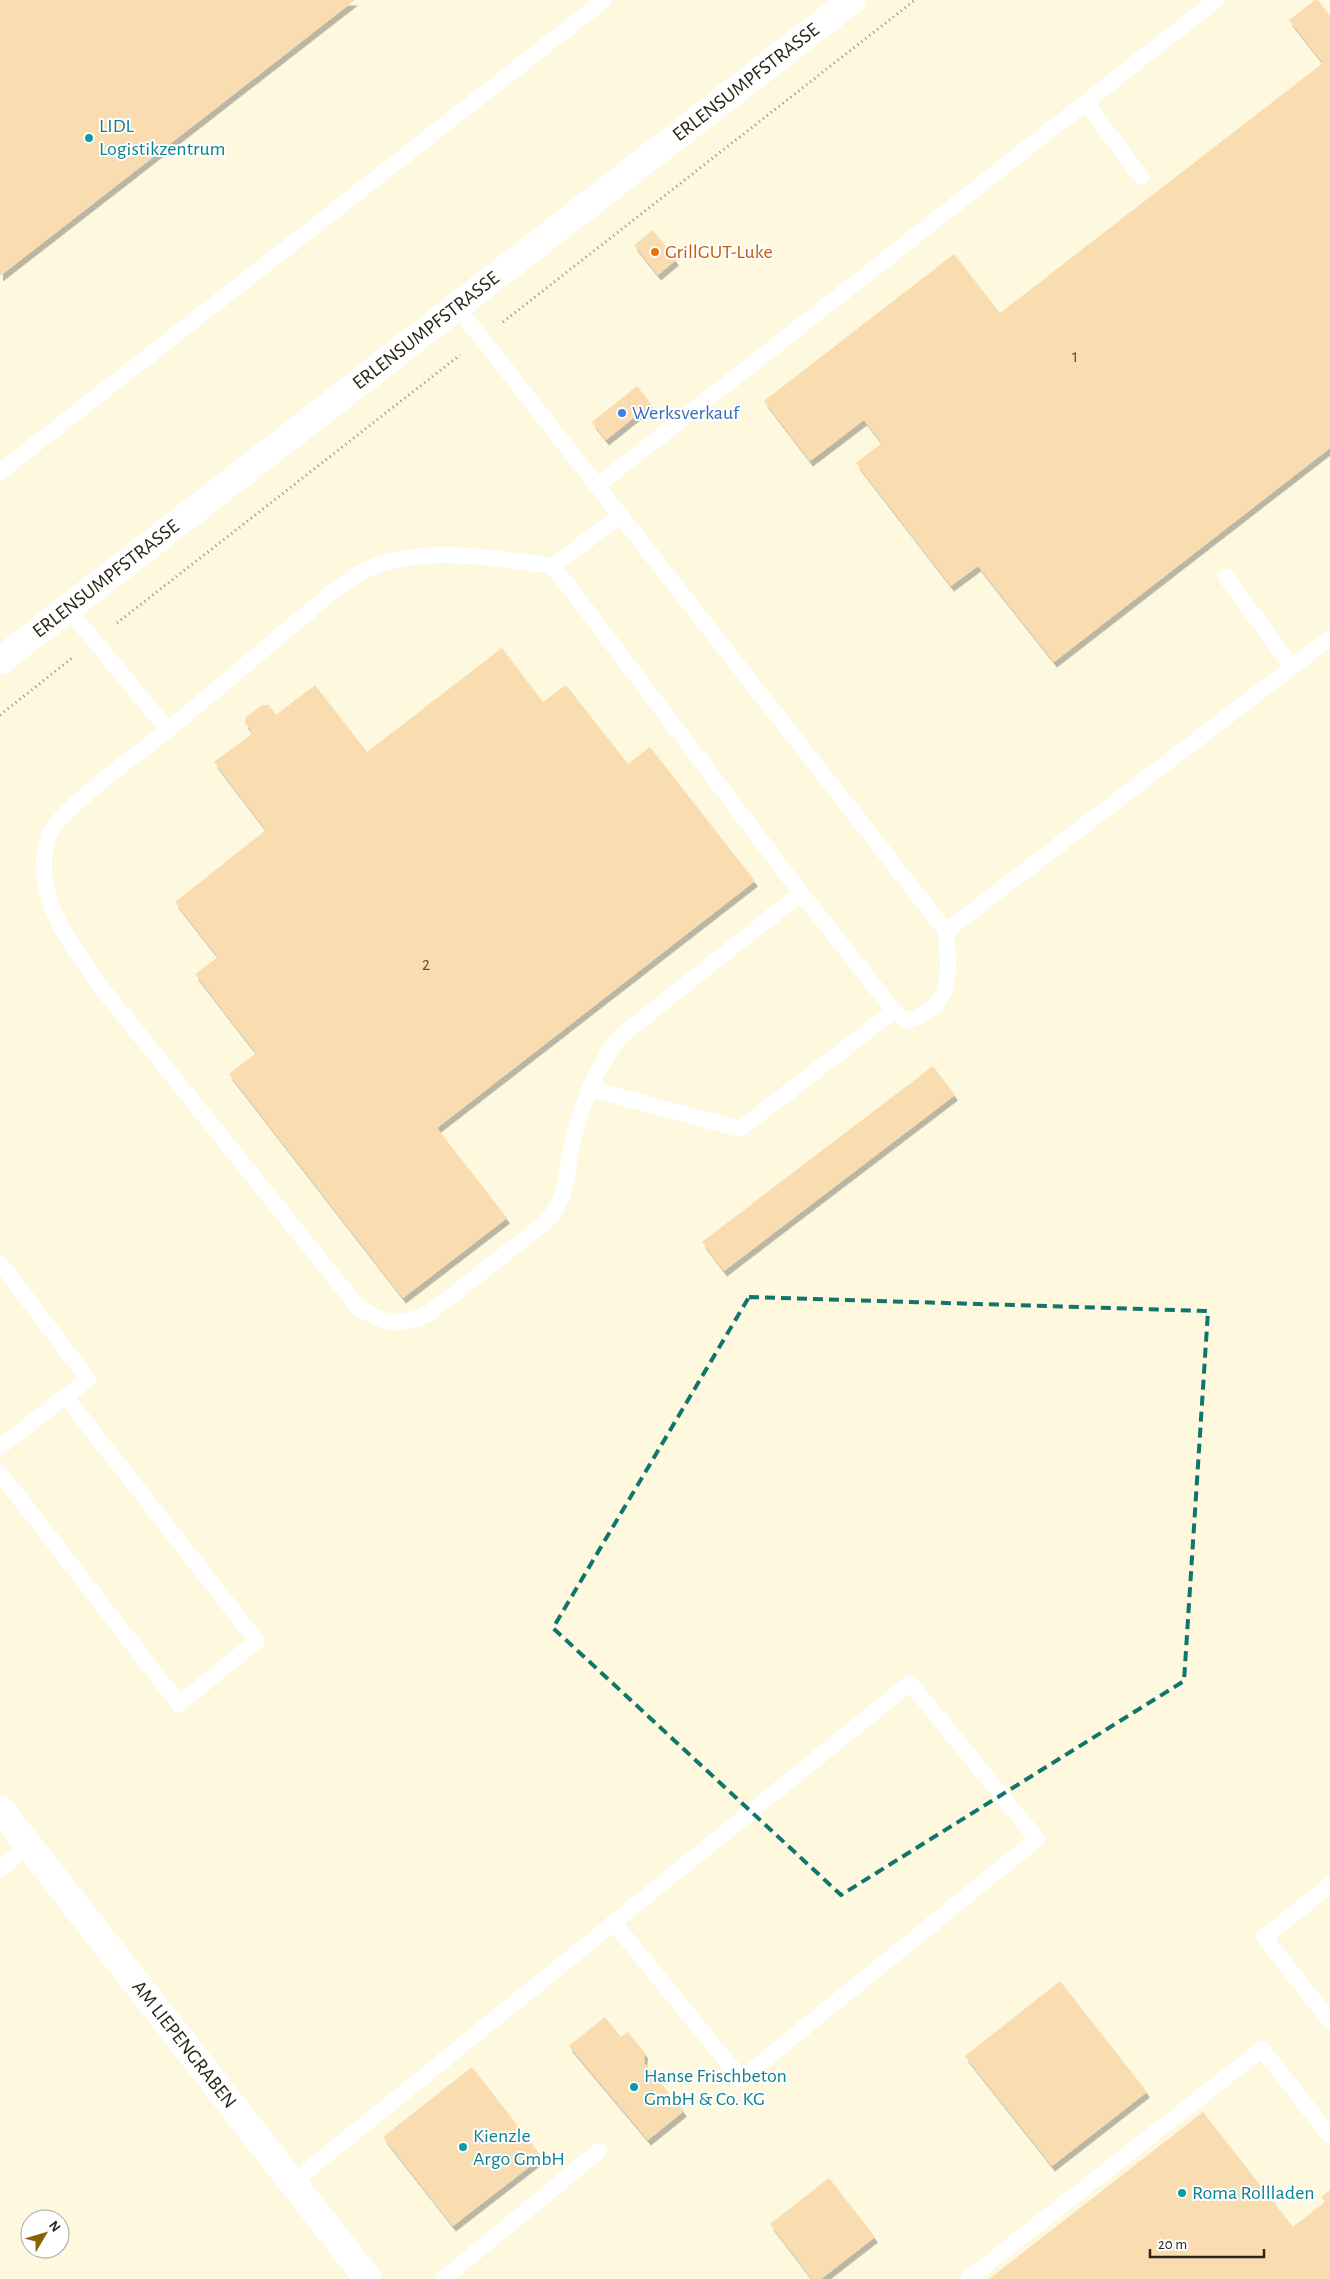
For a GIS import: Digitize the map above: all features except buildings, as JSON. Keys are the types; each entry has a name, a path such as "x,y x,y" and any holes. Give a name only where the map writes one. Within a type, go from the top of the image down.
{"street":[{"name":"ERLENSUMPFSTRASSE","path":"0,661 852,0"},
{"name":"AM LIEPENGRABEN","path":"0,1808 368,2279"}],"lane":[{"path":"0,472 604,0"},
{"path":"598,485 1216,0"},
{"path":"1086,103 1141,177"},
{"path":"457,306 946,931 949,975 944,993 935,1007 907,1021 894,1011 801,893 553,566"},
{"path":"621,515 553,566 485,557 427,555 392,561 359,574 331,593 168,730 65,813 49,835 43,868 52,908 72,947 104,991 359,1308 383,1322 407,1323 428,1314 546,1222 557,1209 565,1190 573,1137 591,1089 608,1052 621,1036 801,893"},
{"path":"1226,577 1292,667"},
{"path":"68,609 168,730"},
{"path":"946,931 1330,638"},
{"path":"591,1089 740,1128 894,1011"},
{"path":"0,1263 88,1379 0,1447"},
{"path":"0,1473 178,1704 257,1641 66,1396"},
{"path":"292,2183 910,1683 1037,1839 741,2079 614,1923"},
{"path":"0,1869 29,1846"},
{"path":"1330,1885 1264,1936 1330,2020"},
{"path":"968,2279 1262,2049 1330,2136"},
{"path":"443,2279 598,2151"}],"highlighted area":[{"path":"749,1297 1208,1311 1184,1681 841,1895 553,1628"}],"place":[{"name":"LIDL Logistikzentrum","path":"89,138"},
{"name":"GrillGUT-Luke","path":"655,252"},
{"name":"Werksverkauf","path":"622,413"},
{"name":"Hanse Frischbeton GmbH & Co. KG","path":"634,2087"},
{"name":"Kienzle Argo GmbH","path":"463,2147"},
{"name":"Roma Rollladen","path":"1182,2193"}]}
